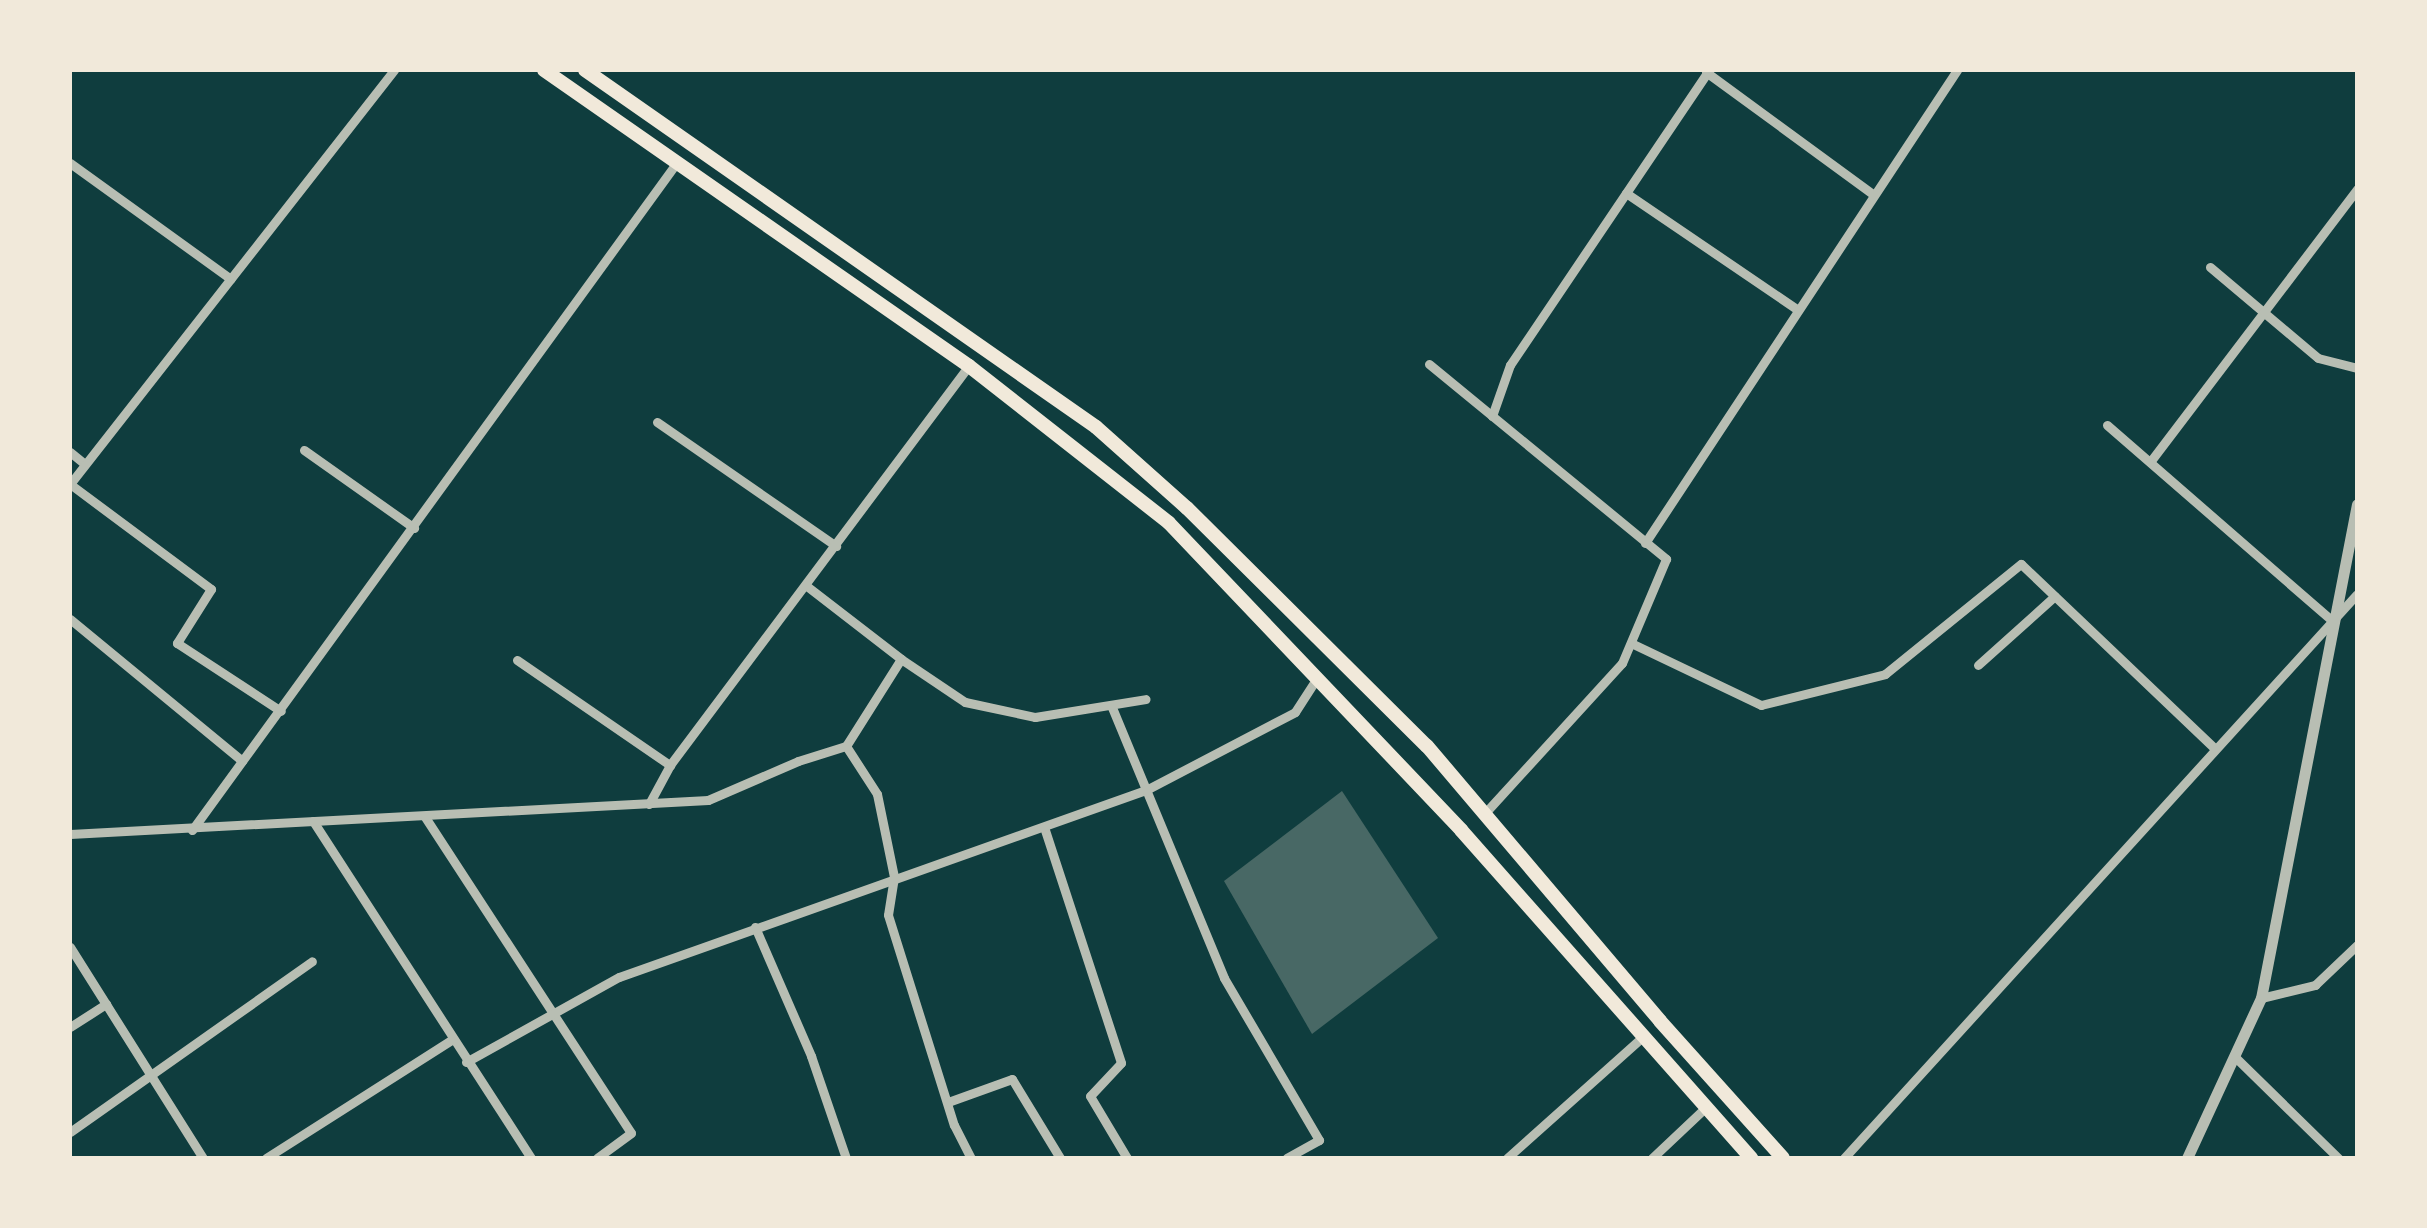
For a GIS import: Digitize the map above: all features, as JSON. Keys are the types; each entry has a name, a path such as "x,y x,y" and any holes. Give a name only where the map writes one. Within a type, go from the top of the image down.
{"main road":[{"path":"544,70 675,165 969,366 1170,523 1462,830 1750,1158"},
{"path":"586,70 1096,427 1202,522 1427,746 1660,1022 1784,1158"}],"street":[{"path":"280,711 177,643 211,589 70,484 394,70"},
{"path":"1644,543 1957,70"},
{"path":"1492,416 1510,365 1707,72 1874,195"},
{"path":"70,163 231,279"},
{"path":"192,830 675,165"},
{"path":"2150,462 2357,190"},
{"path":"1626,194 1798,310"},
{"path":"2210,267 2318,358 2357,368"},
{"path":"1429,364 1666,559 1622,663 1485,813"},
{"path":"648,804 670,765 808,586 969,366"},
{"path":"656,422 836,546"},
{"path":"2107,425 2334,622"},
{"path":"304,450 414,528"},
{"path":"70,452 85,464"},
{"path":"2187,1158 2260,998 2357,504"},
{"path":"1631,643 1761,705 1885,674 2021,564 2214,748"},
{"path":"808,586 965,702 1035,717 1146,699"},
{"path":"1844,1158 2357,594"},
{"path":"1978,664 2055,596"},
{"path":"70,620 242,760"},
{"path":"70,834 708,800 798,761 846,746 902,658"},
{"path":"517,660 670,765"},
{"path":"466,1062 619,977 1146,790 1295,712 1317,678"},
{"path":"1111,705 1224,978 1320,1140 1288,1158"},
{"path":"846,746 878,794 894,877 888,915 948,1102 971,1158"},
{"path":"425,818 631,1133 596,1158"},
{"path":"313,821 451,1040 531,1158"},
{"path":"1044,827 1121,1063 1090,1096 1127,1158"},
{"path":"755,928 811,1056 846,1158"},
{"path":"2260,998 2315,985 2357,944"},
{"path":"70,948 203,1158"},
{"path":"70,1132 312,961"},
{"path":"70,1027 106,1004"},
{"path":"1507,1158 1642,1038"},
{"path":"266,1158 451,1040"},
{"path":"2234,1056 2338,1158"},
{"path":"948,1102 1012,1079 1060,1158"},
{"path":"1652,1158 1704,1110"}],"building":[{"path":"1342,791 1438,938 1312,1034 1224,881"}]}
